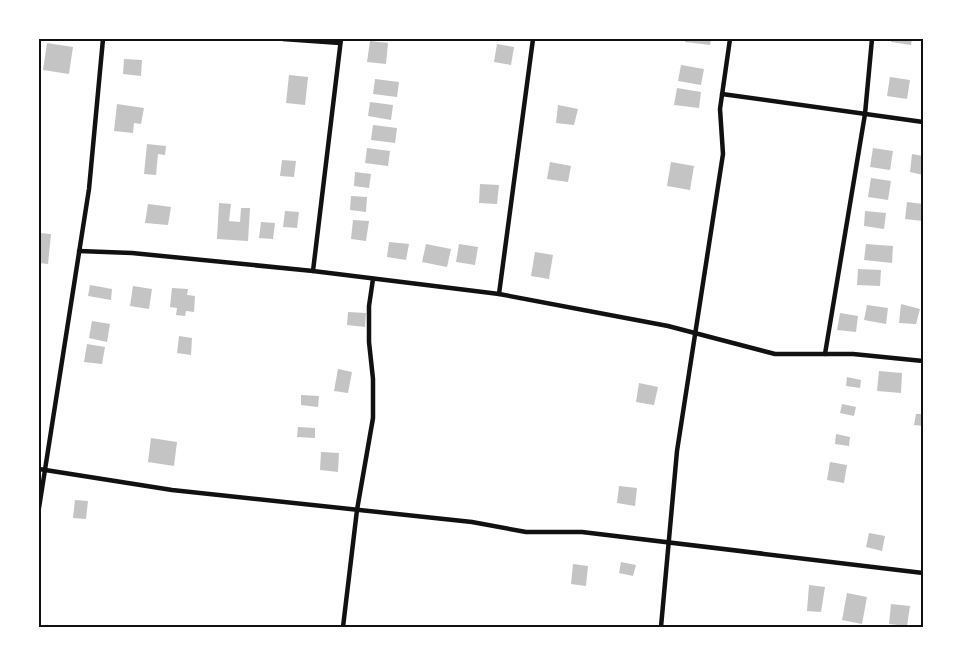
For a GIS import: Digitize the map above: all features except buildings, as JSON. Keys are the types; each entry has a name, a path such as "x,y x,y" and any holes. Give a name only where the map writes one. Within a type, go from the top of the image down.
{"street":[{"path":"39,508 41,469 89,189 103,39"},
{"path":"283,39 341,41 313,271"},
{"path":"499,294 533,39"},
{"path":"661,627 677,451 723,154 720,109 730,39"},
{"path":"825,354 865,114 872,39"},
{"path":"722,94 923,122"},
{"path":"79,251 132,253 313,271 499,294 668,326 775,354 853,354 923,361"},
{"path":"342,627 357,510 373,418 369,306 373,279"},
{"path":"41,469 172,490 472,522 526,532 582,532 923,573"}]}
